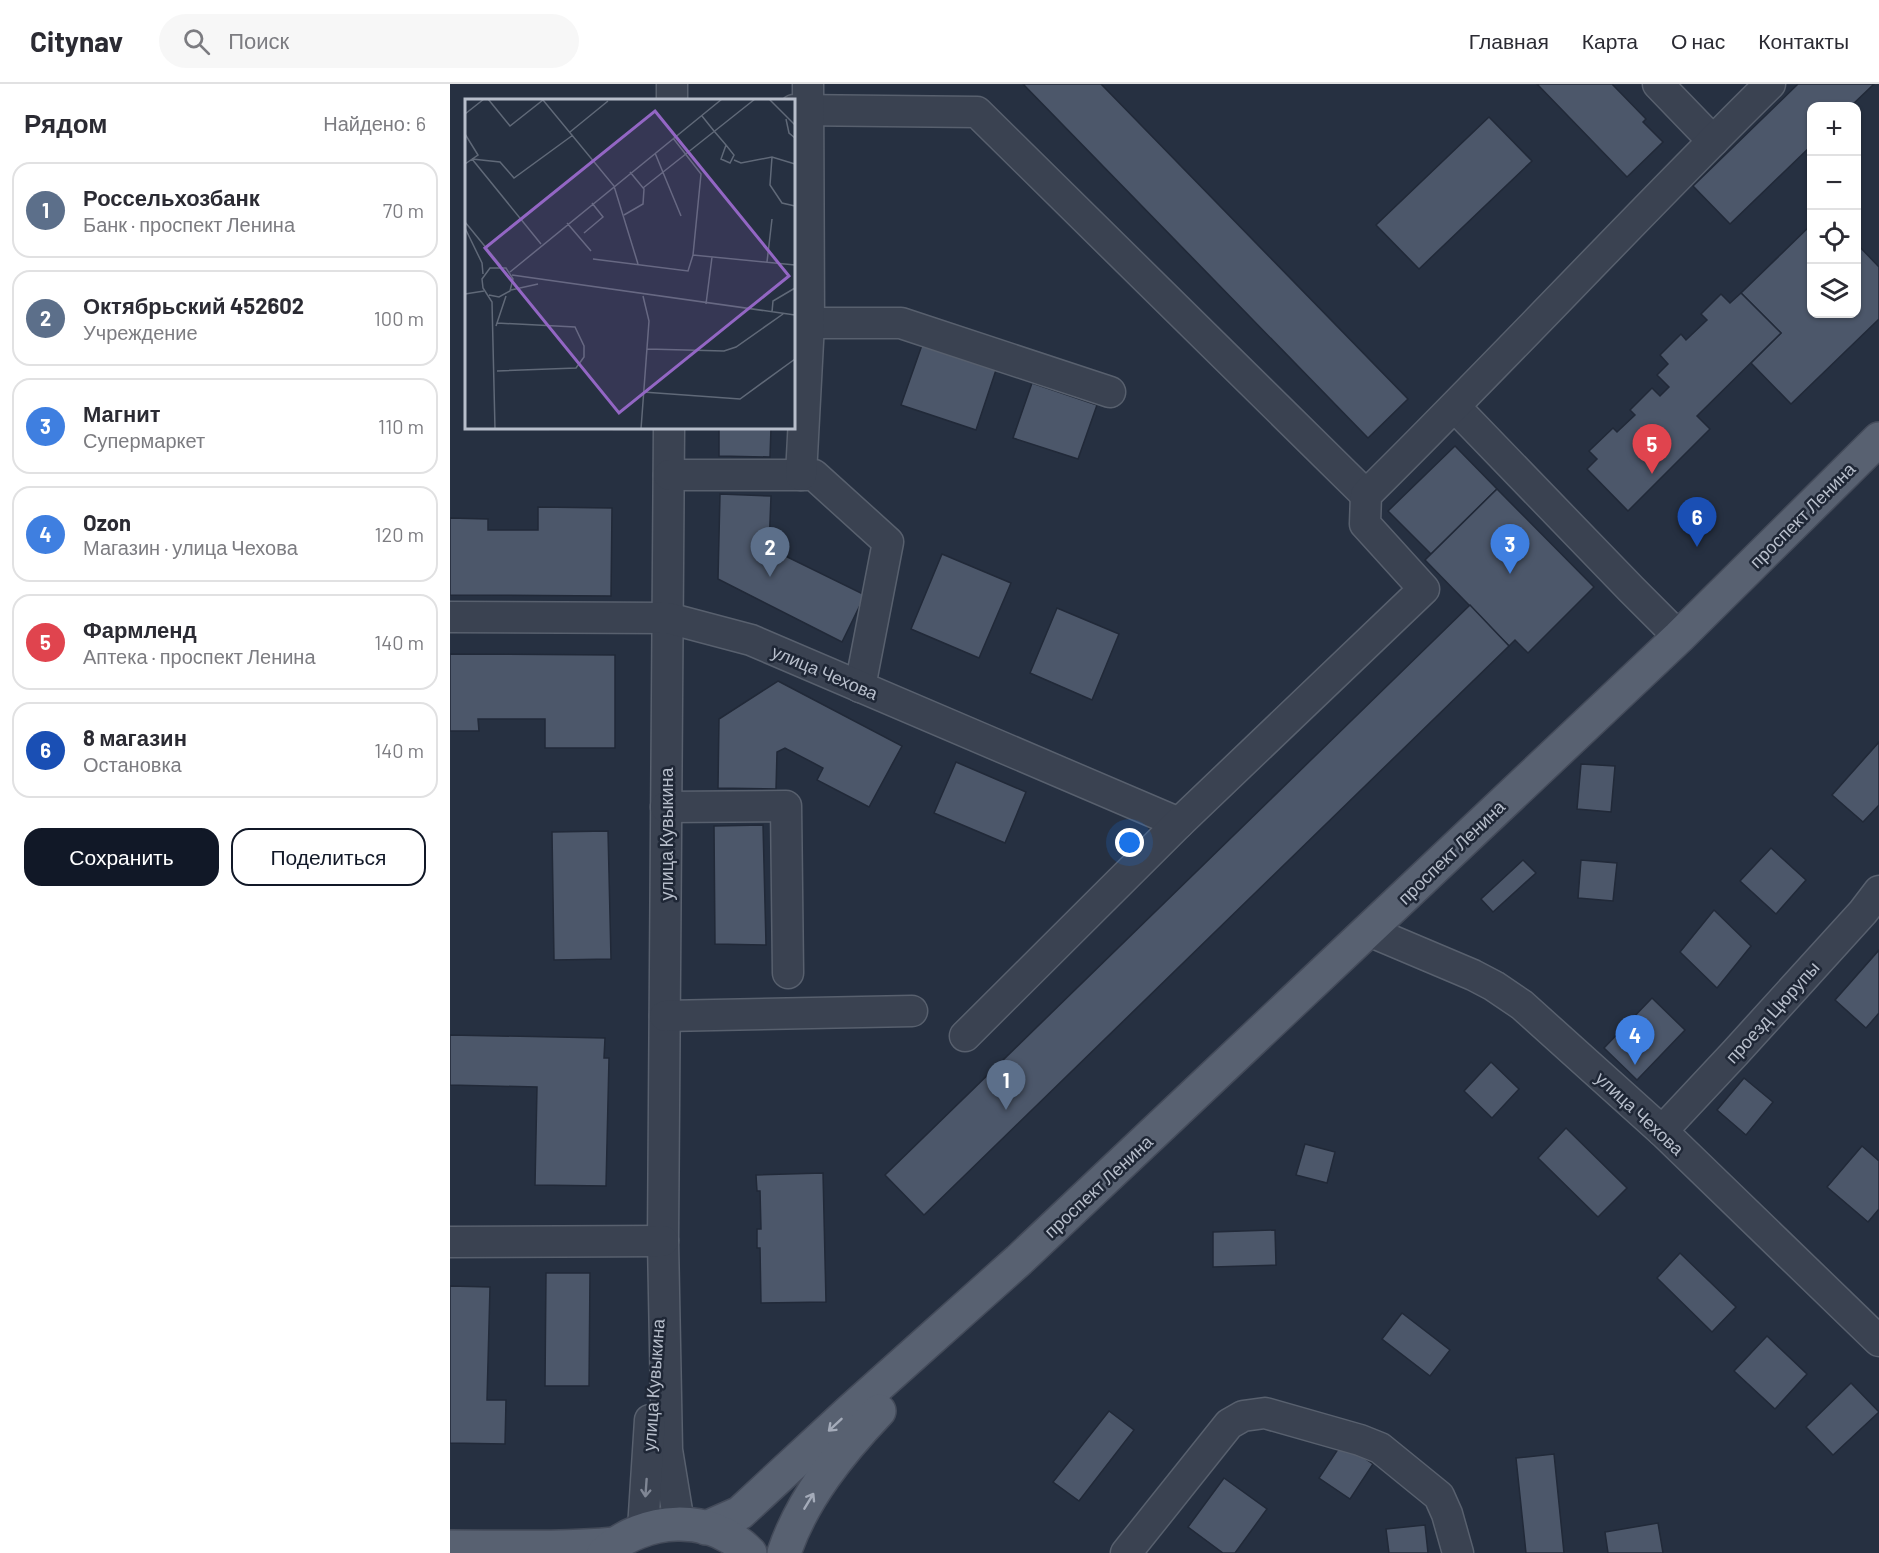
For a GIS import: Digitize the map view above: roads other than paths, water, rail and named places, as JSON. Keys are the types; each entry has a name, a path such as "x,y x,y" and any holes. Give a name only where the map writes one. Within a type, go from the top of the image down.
{"main road":[{"name":"проспект Ленина","path":"450,1547 570,1547 621,1542 662,1524 694,1526 740,1514 849,1412 1019,1260 1369,932 1678,637 1879,439"},
{"name":"проспект Ленина","path":"784,1553 791,1531 812,1495 852,1439 1019,1260"},
{"path":"694,1526 726,1536 750,1553"}],"street":[{"path":"1658,84 1713,141"},
{"path":"965,1036 1179,822 1424,589 1365,524 1366,495 1770,84"},
{"path":"801,475 803,102 977,112 1366,495"},
{"path":"801,320 901,322 1110,392"},
{"path":"1455,407 1678,637"},
{"name":"улица Кувыкина","path":"669,429 663,1241 667,1450 678,1517 694,1526"},
{"path":"669,475 814,475 888,542 860,687"},
{"name":"улица Чехова","path":"450,617 668,618 751,640 1179,822"},
{"path":"666,807 786,806 788,973"},
{"name":"проезд Цюрупы","path":"1662,1131 1863,912 1879,891"},
{"name":"улица Чехова","path":"1369,932 1473,975 1522,1005 1662,1131 1876,1333"},
{"path":"665,1016 912,1011"},
{"path":"450,1242 663,1241"},
{"name":"улица Кувыкина","path":"621,1542 663,1241"},
{"path":"1126,1553 1229,1424 1243,1416 1265,1413 1360,1440 1380,1448 1439,1496 1447,1514 1458,1553"}],"place":[{"name":"Фармленд","path":"1652,474"},
{"name":"8 магазин","path":"1697,547"},
{"name":"Магнит","path":"1510,574"},
{"name":"Октябрьский 452602","path":"770,577"},
{"name":"Ozon","path":"1635,1065"},
{"name":"Россельхозбанк","path":"1006,1110"}]}
